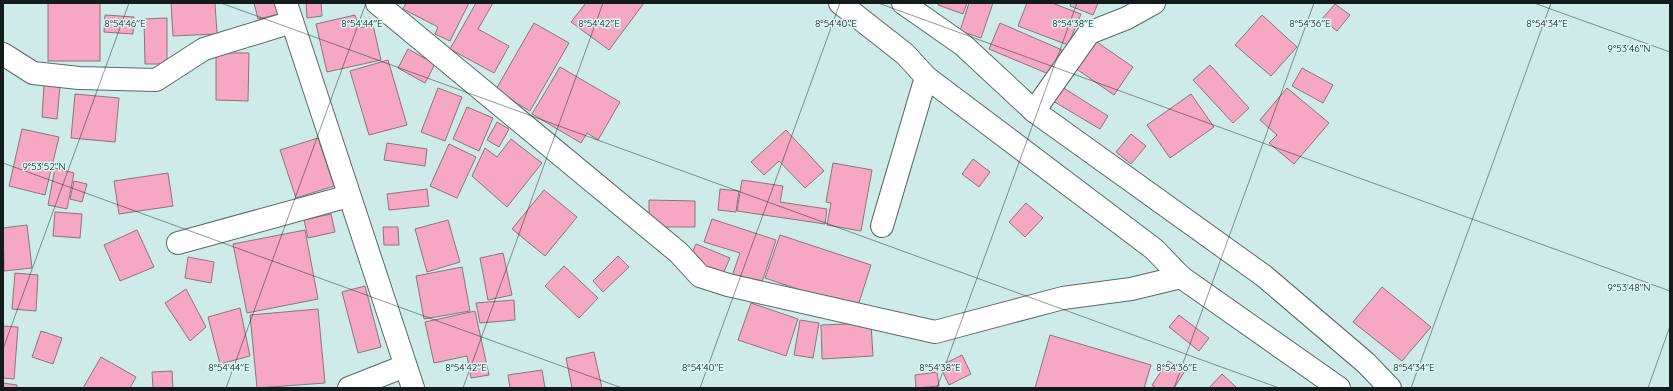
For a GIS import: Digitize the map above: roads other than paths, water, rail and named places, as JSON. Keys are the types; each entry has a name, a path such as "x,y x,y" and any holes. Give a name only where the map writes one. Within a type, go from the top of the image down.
{"street":[{"path":"377,3 679,253 700,276 728,285 934,332 1063,298 1131,289 1181,277"},
{"path":"840,3 905,54 926,77 1154,249 1181,277 1339,388"},
{"path":"903,3 963,45 1034,111 1264,276 1366,363 1390,388"},
{"path":"1034,111 1089,33 1127,18 1154,3"},
{"path":"3,54 33,73 79,78 156,80 204,49 289,12 412,388"},
{"path":"882,226 926,77"},
{"path":"178,243 349,196"},
{"path":"349,388 405,366"}]}
